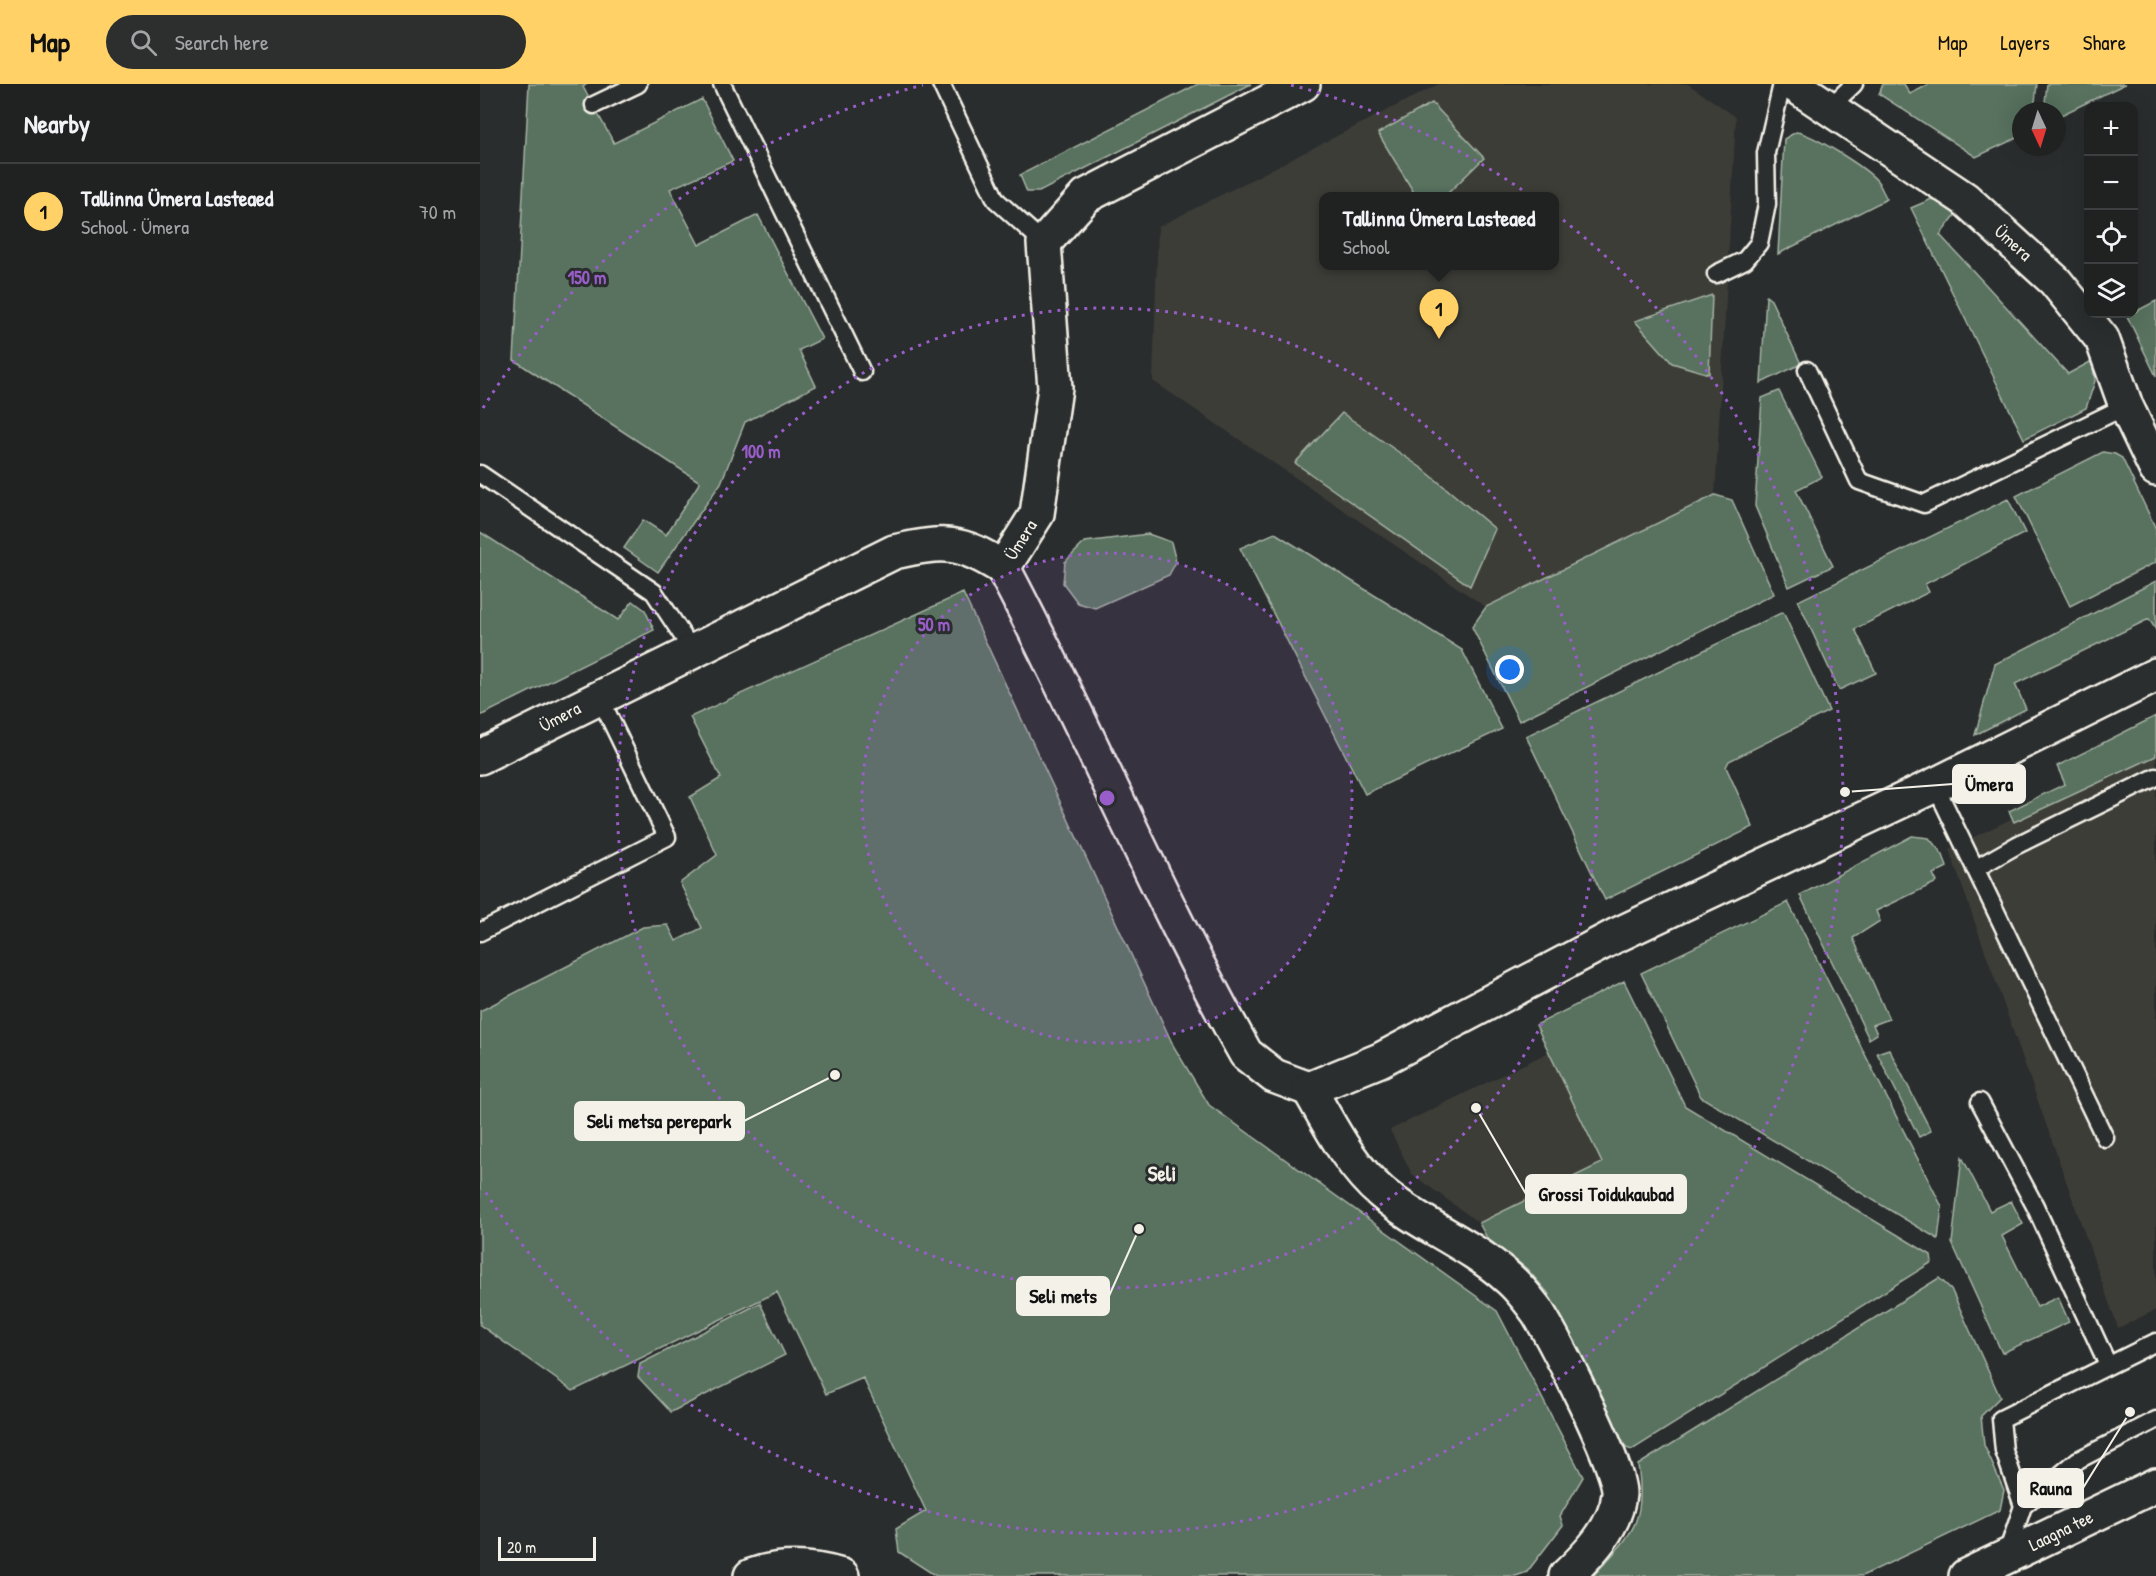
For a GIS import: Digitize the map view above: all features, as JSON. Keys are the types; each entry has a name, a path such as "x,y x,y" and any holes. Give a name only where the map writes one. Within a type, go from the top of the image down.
{"street":[{"path":"1044,243 1086,196 1303,84"},
{"name":"Ümera","path":"1793,84 1965,199 2055,280 2102,339 2126,406 2156,469"},
{"name":"Ümera","path":"480,756 894,552 929,544 959,544 1004,568 1036,514 1055,388 1044,243"},
{"path":"1004,568 1039,635 1101,768 1246,1054 1274,1076 1309,1089 1355,1166 1383,1193 1508,1277 1537,1312 1615,1470 1619,1492 1614,1516 1599,1540 1566,1576"},
{"path":"1309,1089 1380,1060 1616,936 1935,784 2156,675"},
{"name":"Laagna tee","path":"1966,1576 2156,1485"},
{"path":"751,1576 790,1568 822,1570 842,1576"}],"lane":[{"path":"594,105 638,84"},
{"path":"722,84 862,372"},
{"path":"940,84 996,200 1044,243"},
{"path":"1716,274 1745,260 1759,243 1767,204 1766,153 1782,84"},
{"path":"1830,107 1854,84"},
{"path":"1807,370 1859,481 1924,504 2126,406"},
{"path":"480,474 654,591 692,650"},
{"path":"480,932 667,837 599,696"},
{"path":"1975,869 2017,845 2156,777"},
{"path":"1935,784 2105,1138"},
{"path":"1980,1102 2035,1206 2108,1365"},
{"path":"2023,1506 2004,1451 2001,1419 2156,1342"},
{"path":"2006,1557 2023,1506 2079,1460 2156,1420"}],"shaded area":[{"path":"1439,84 1688,84 1736,117 1715,495 1486,607 1153,381 1158,227"},
{"path":"2156,749 2156,1310 2118,1328 1949,849"},
{"path":"1549,1052 1603,1163 1479,1223 1412,1174 1390,1130"}],"green space":[{"path":"529,84 587,84 583,87 614,143 702,99 733,161 670,189 699,245 758,215 822,339 799,350 816,386 745,422 721,483 658,572 624,548 643,520 666,535 700,482 514,360"},
{"path":"1198,84 1251,84 1039,192 1027,192 1020,175"},
{"path":"1883,84 1904,84 1910,94 1930,84 2037,84 2035,102 2012,102 2012,140 1976,157 1879,94"},
{"path":"2047,84 2125,84 2066,113 2066,102 2045,102"},
{"path":"1432,103 1484,158 1449,192 1414,192 1378,133"},
{"path":"1796,132 1814,138 1863,169 1878,182 1887,199 1778,254 1784,139"},
{"path":"1934,198 1957,213 1940,235 2068,374 2092,361 2095,381 2086,408 2024,439 1911,208"},
{"path":"1712,295 1709,374 1672,363 1635,321"},
{"path":"1766,296 1771,300 1801,364 1761,383"},
{"path":"2156,301 2156,376 2128,318 2138,318 2138,310"},
{"path":"1779,391 1822,477 1796,490 1833,566 1789,587 1755,506 1762,398"},
{"path":"1342,413 1423,469 1495,529 1470,586 1295,463"},
{"path":"2103,452 2122,458 2156,529 2156,562 2070,606 2016,496"},
{"path":"1715,495 1732,500 1774,594 1519,721 1472,627 1486,607"},
{"path":"2008,499 2025,533 1925,584 1929,592 1855,629 1876,673 1839,690 1798,601"},
{"path":"480,532 618,620 633,601 645,610 654,630 480,716"},
{"path":"1275,533 1462,650 1502,729 1365,794 1240,548"},
{"path":"1148,534 1171,542 1176,562 1169,575 1095,608 1078,603 1063,583 1065,562 1085,542"},
{"path":"2156,581 2156,630 2149,619 2015,684 2026,709 1975,735 1995,664"},
{"path":"963,593 1174,1047 1209,1105 1497,1311 1583,1477 1560,1516 1563,1525 1527,1572 1516,1576 936,1576 899,1552 896,1529 926,1511 863,1378 826,1394 777,1292 573,1391 480,1325 480,1011 643,927 668,925 676,941 702,928 680,883 717,855 690,797 721,778 690,717"},
{"path":"1783,612 1829,711 1729,761 1726,767 1753,827 1605,900 1526,736"},
{"path":"2156,716 2156,756 2014,822 2009,811 2065,784 2057,766"},
{"path":"1912,836 1929,838 1943,855 1947,867 1933,874 1937,882 1876,911 1880,921 1853,938 1889,1019 1873,1025 1877,1034 1869,1039 1800,895"},
{"path":"1788,902 1942,1207 1938,1239 1701,1097 1641,973"},
{"path":"1624,981 1685,1106 1931,1255 1932,1262 1632,1450 1626,1448 1548,1293 1527,1269 1487,1238 1479,1223 1602,1163 1536,1025"},
{"path":"1889,1049 1931,1131 1919,1137 1877,1053"},
{"path":"1962,1157 1990,1211 2011,1201 2023,1224 2002,1236 2037,1307 2058,1297 2069,1322 2002,1353 1952,1243"},
{"path":"1939,1278 1951,1289 2000,1397 1981,1416 1984,1445 2004,1490 2000,1510 1862,1576 1593,1576 1626,1538 1638,1515 1640,1485 1638,1465"},
{"path":"760,1303 785,1355 671,1412 638,1377 640,1364"}],"place":[{"name":"Tallinna Ümera Lasteaed","path":"1439,339"},
{"name":"Ümera","path":"1845,792"},
{"name":"Seli metsa perepark","path":"835,1075"},
{"name":"Grossi Toidukaubad","path":"1476,1108"},
{"name":"Seli mets","path":"1139,1229"},
{"name":"Rauna","path":"2130,1412"}],"district":[{"name":"Seli","path":"1162,1174"}]}
